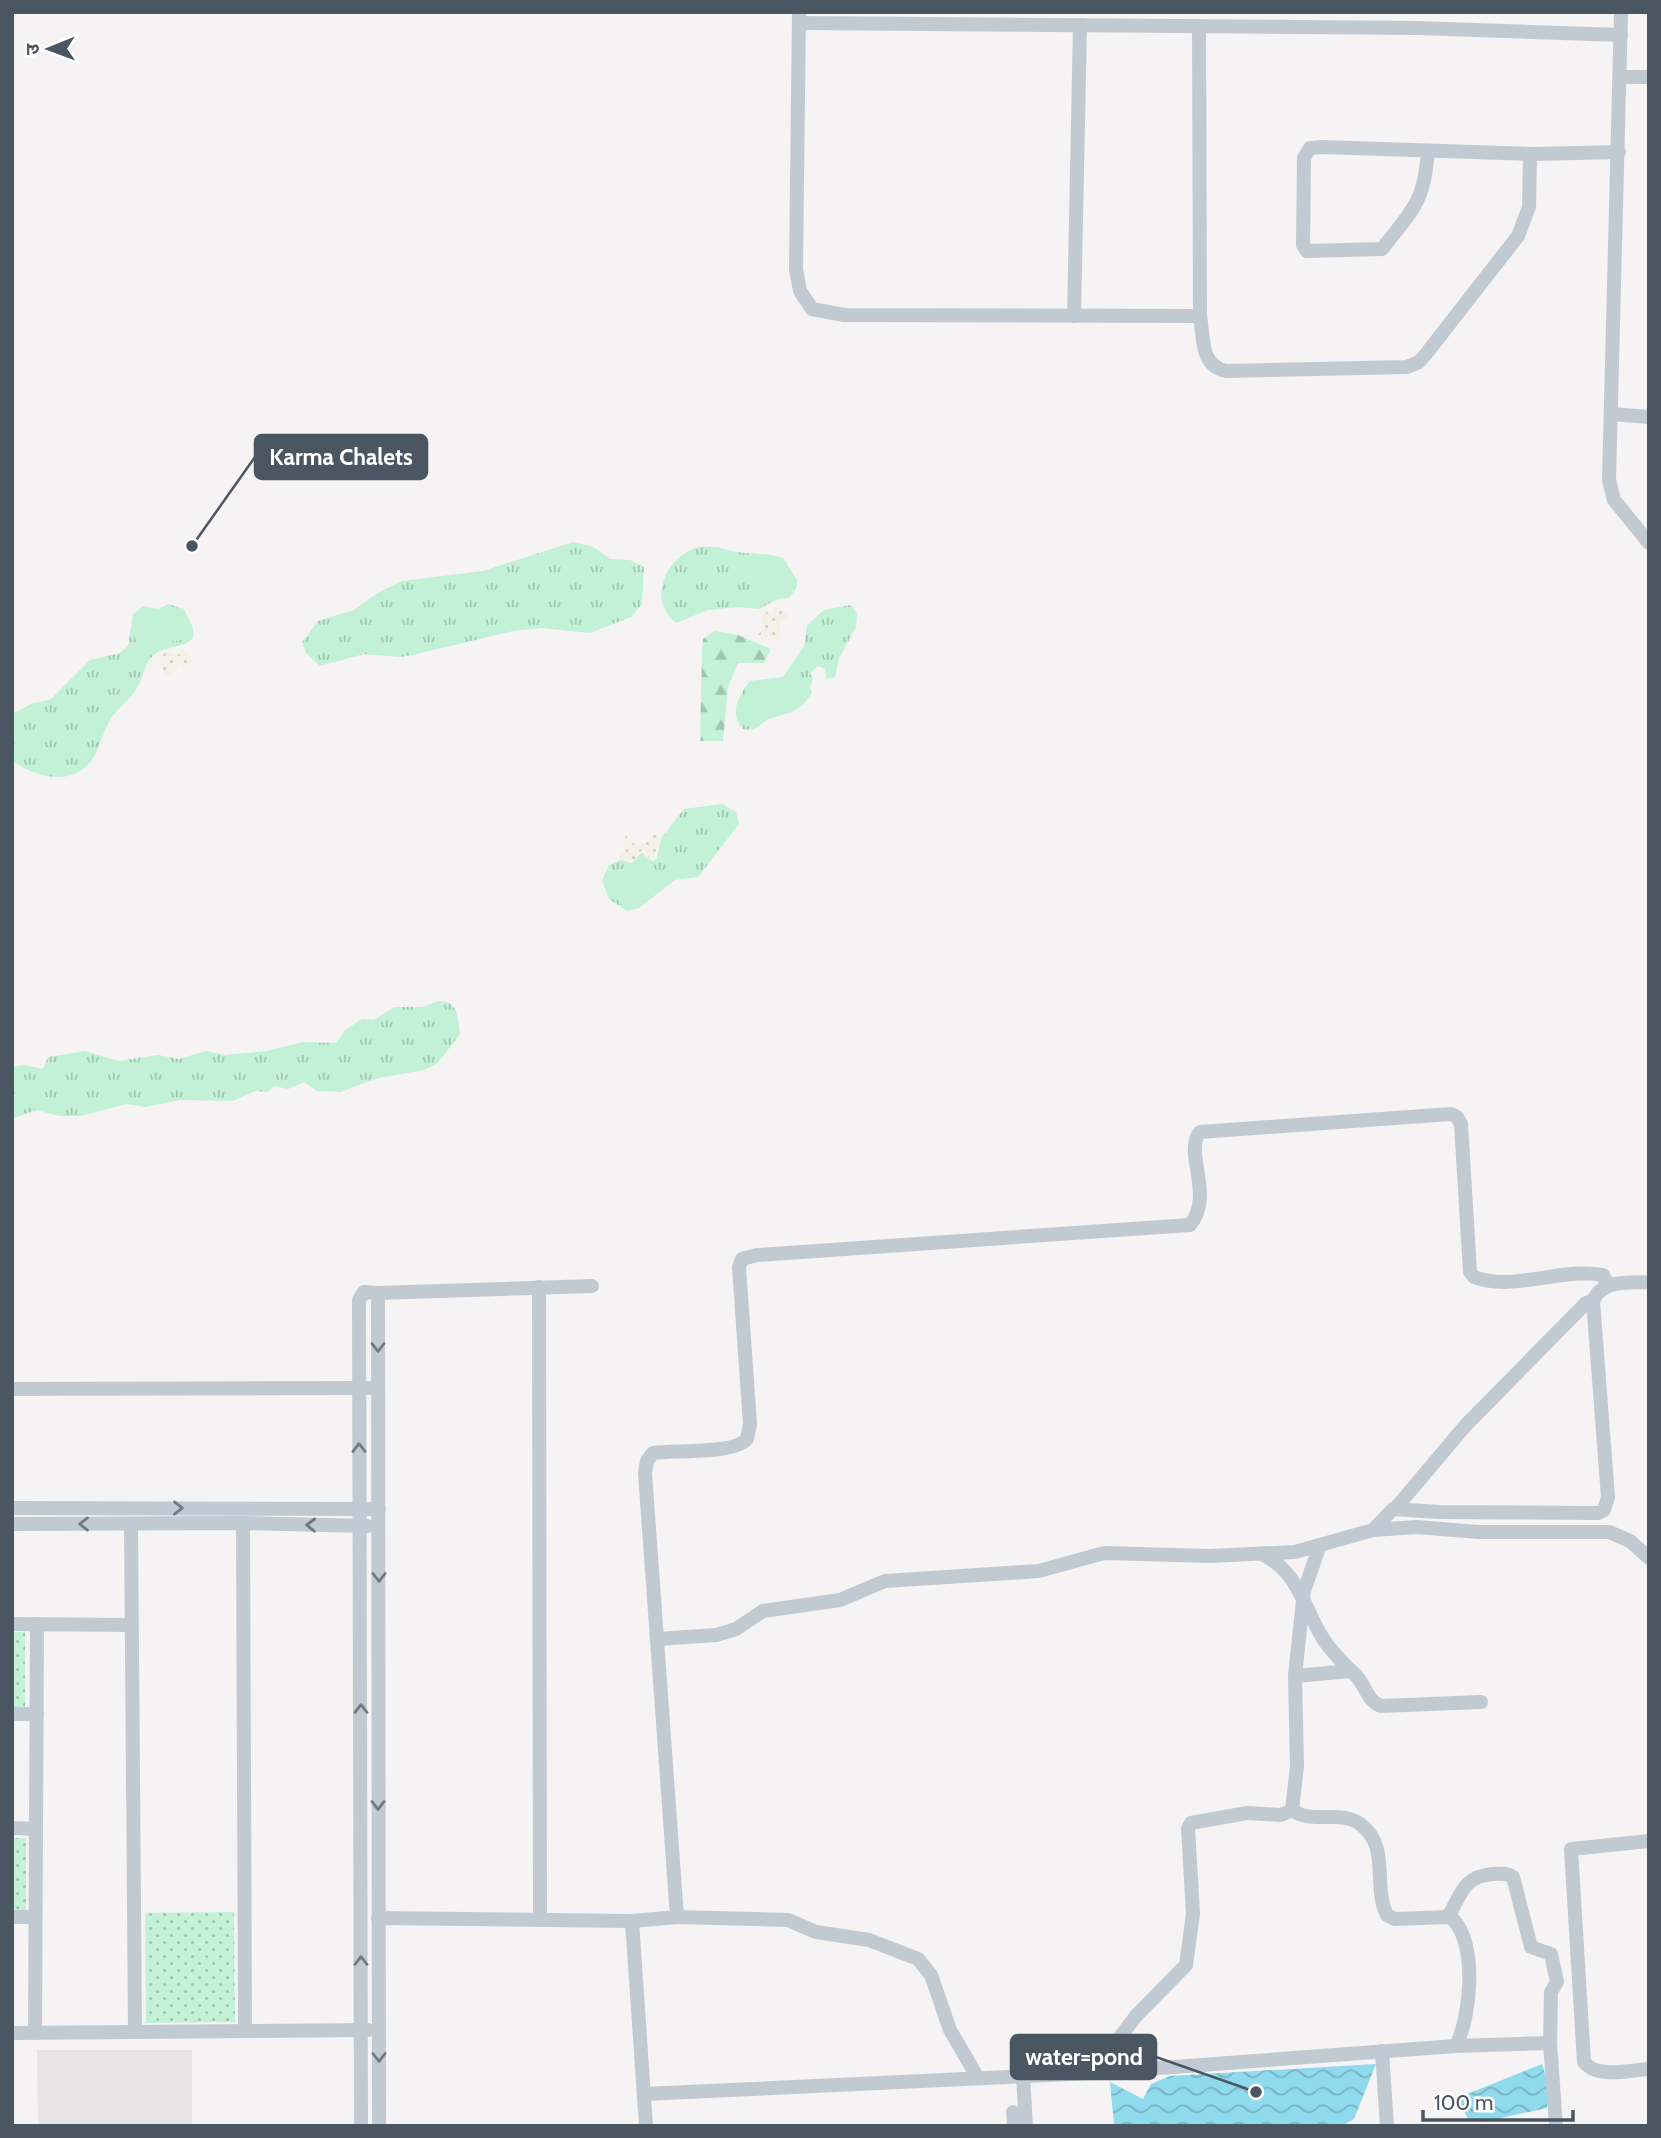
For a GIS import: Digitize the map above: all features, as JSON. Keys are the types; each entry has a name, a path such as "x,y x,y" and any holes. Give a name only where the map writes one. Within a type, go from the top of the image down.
{"street":[{"path":"1621,12 1610,491 1649,543"},
{"path":"1200,316 844,315 812,309 800,291 796,269 799,18 1080,25 1418,28 1621,35"},
{"path":"1074,316 1080,25"},
{"path":"1199,26 1200,316 1206,359 1215,369 1226,371 1407,367 1419,362 1518,236 1529,207 1530,158 1534,154"},
{"path":"1620,77 1649,77"},
{"path":"1428,150 1426,180 1420,200 1382,249 1307,251 1303,245 1304,158 1310,148 1428,150 1534,154 1619,152"},
{"path":"1611,414 1649,417"},
{"path":"677,1917 645,1474 647,1461 653,1454 739,1446 747,1439 750,1423 739,1267 742,1259 1191,1225 1201,1208 1195,1144 1200,1132 1451,1114 1461,1124 1469,1272 1474,1277 1514,1280 1587,1273 1603,1275 1608,1285"},
{"path":"1373,1530 1395,1509 1474,1417 1586,1303 1592,1301 1600,1289 1608,1285 1649,1282"},
{"path":"361,2126 359,1300 364,1292 592,1286"},
{"path":"539,1287 540,1920"},
{"path":"379,1293 379,2126"},
{"path":"1395,1509 1540,1513 1604,1510 1608,1497 1592,1301"},
{"path":"12,1389 378,1389"},
{"path":"12,1507 379,1509"},
{"path":"12,1524 243,1523 379,1526"},
{"path":"243,1523 245,2031"},
{"path":"131,1524 135,2032"},
{"path":"657,1639 716,1635 736,1629 763,1612 840,1600 885,1581 1039,1571 1104,1553 1264,1556 1320,1545 1373,1530 1417,1527 1478,1532 1609,1532 1630,1541 1649,1558"},
{"path":"1292,1811 1297,1766 1295,1676 1303,1598 1320,1545"},
{"path":"1264,1556 1282,1567 1303,1598 1321,1635 1361,1679 1372,1700 1381,1706 1481,1702"},
{"path":"12,1624 131,1625"},
{"path":"34,2033 37,1625"},
{"path":"1295,1676 1351,1671"},
{"path":"12,1714 37,1714"},
{"path":"1292,1811 1301,1817 1348,1818 1369,1832 1378,1853 1382,1900 1389,1918 1448,1917 1460,1927 1467,1950 1468,2013 1456,2046"},
{"path":"1093,2073 1136,2016 1186,1965 1193,1914 1188,1828 1191,1824 1247,1813 1281,1815 1292,1811"},
{"path":"12,1828 36,1829"},
{"path":"1649,1841 1572,1848 1581,1983 1582,2053 1588,2068 1600,2072 1649,2069"},
{"path":"1448,1917 1474,1876 1508,1873 1515,1882 1531,1947 1551,1954 1556,1974 1551,1992 1550,2043 1556,2126"},
{"path":"12,1917 35,1917"},
{"path":"378,1918 632,1921 677,1917 788,1920 817,1932 869,1940 918,1959 931,1975 950,2029 978,2078"},
{"path":"632,1921 646,2126"},
{"path":"1556,1974 1580,1965"},
{"path":"1556,1974 1581,1983"},
{"path":"12,2033 379,2030"},
{"path":"644,2094 1093,2073 1456,2046 1550,2043"},
{"path":"1382,2052 1387,2126"},
{"path":"1023,2076 1026,2126"}],"shaded area":[{"path":"37,2050 192,2050 192,2126 38,2126"}],"green space":[{"path":"573,542 594,547 610,559 630,560 644,567 642,604 631,617 590,633 540,628 513,631 401,657 364,654 320,666 306,653 302,642 318,621 354,610 377,593 402,581 483,571"},
{"path":"719,547 734,552 783,558 797,580 797,587 789,598 778,599 759,609 739,607 708,610 676,623 667,614 661,592 668,570 685,553 696,548"},
{"path":"764,556 786,561 794,584 788,597 775,598 759,608 749,603 750,583"},
{"path":"169,604 184,609 193,628 193,638 182,645 154,654 146,665 137,688 112,717 94,757 86,767 76,773 55,777 33,772 12,761 12,714 33,703 50,700 90,660 120,653 128,646 133,614 143,606 158,609"},
{"path":"851,605 857,614 856,627 839,658 835,677 826,679 825,669 818,666 810,673 813,679 810,687 812,692 800,707 756,728 743,729 736,717 736,710 739,698 750,681 783,677 804,646 807,625 824,610"},
{"path":"171,609 185,620 187,637 147,647 139,644 133,631 138,614 142,610 159,615"},
{"path":"714,631 738,635 771,649 764,663 738,663 728,687 723,741 700,741 703,639"},
{"path":"790,681 799,686 801,697 793,712 771,716 757,727 744,726 739,710 742,699 752,684"},
{"path":"722,804 736,812 739,824 698,877 675,880 639,908 627,911 609,899 602,880 609,865 621,860 632,863 642,852 646,858 653,861 657,858 661,838 684,809"},
{"path":"618,869 649,871 655,875 658,887 631,907 624,907 605,886 606,878"},
{"path":"439,1001 453,1007 460,1034 437,1064 424,1070 378,1078 340,1092 317,1091 304,1082 288,1089 274,1086 267,1092 255,1091 233,1101 180,1100 145,1107 126,1104 81,1116 60,1116 36,1110 12,1119 12,1067 24,1065 43,1069 48,1057 85,1051 119,1061 158,1055 179,1059 206,1051 225,1055 267,1051 302,1042 336,1043 345,1030 362,1019 374,1020 394,1007 422,1007"},
{"path":"12,1632 25,1632 25,1707 12,1707"},
{"path":"12,1838 26,1838 26,1910 12,1910"},
{"path":"234,1912 235,2022 146,2023 145,1913"}],"sand":[{"path":"777,606 790,616 779,624 781,638 774,639 769,634 763,641 758,635 765,626 761,617 767,612 773,616"},
{"path":"182,648 192,659 191,663 182,666 179,664 174,673 166,676 159,658 166,651 178,655"},
{"path":"654,834 659,838 654,859 650,860 642,850 632,863 621,859 620,854 626,851 622,839 626,836 634,844 644,843"}],"water":[{"path":"1376,2064 1354,2119 1341,2126 1114,2125 1110,2082 1143,2099 1151,2084 1170,2076"},
{"path":"1542,2064 1550,2090 1547,2108 1483,2122 1468,2119 1457,2098"}],"place":[{"name":"Karma Chalets","path":"192,546"},
{"name":"water=pond","path":"1256,2092"}]}
